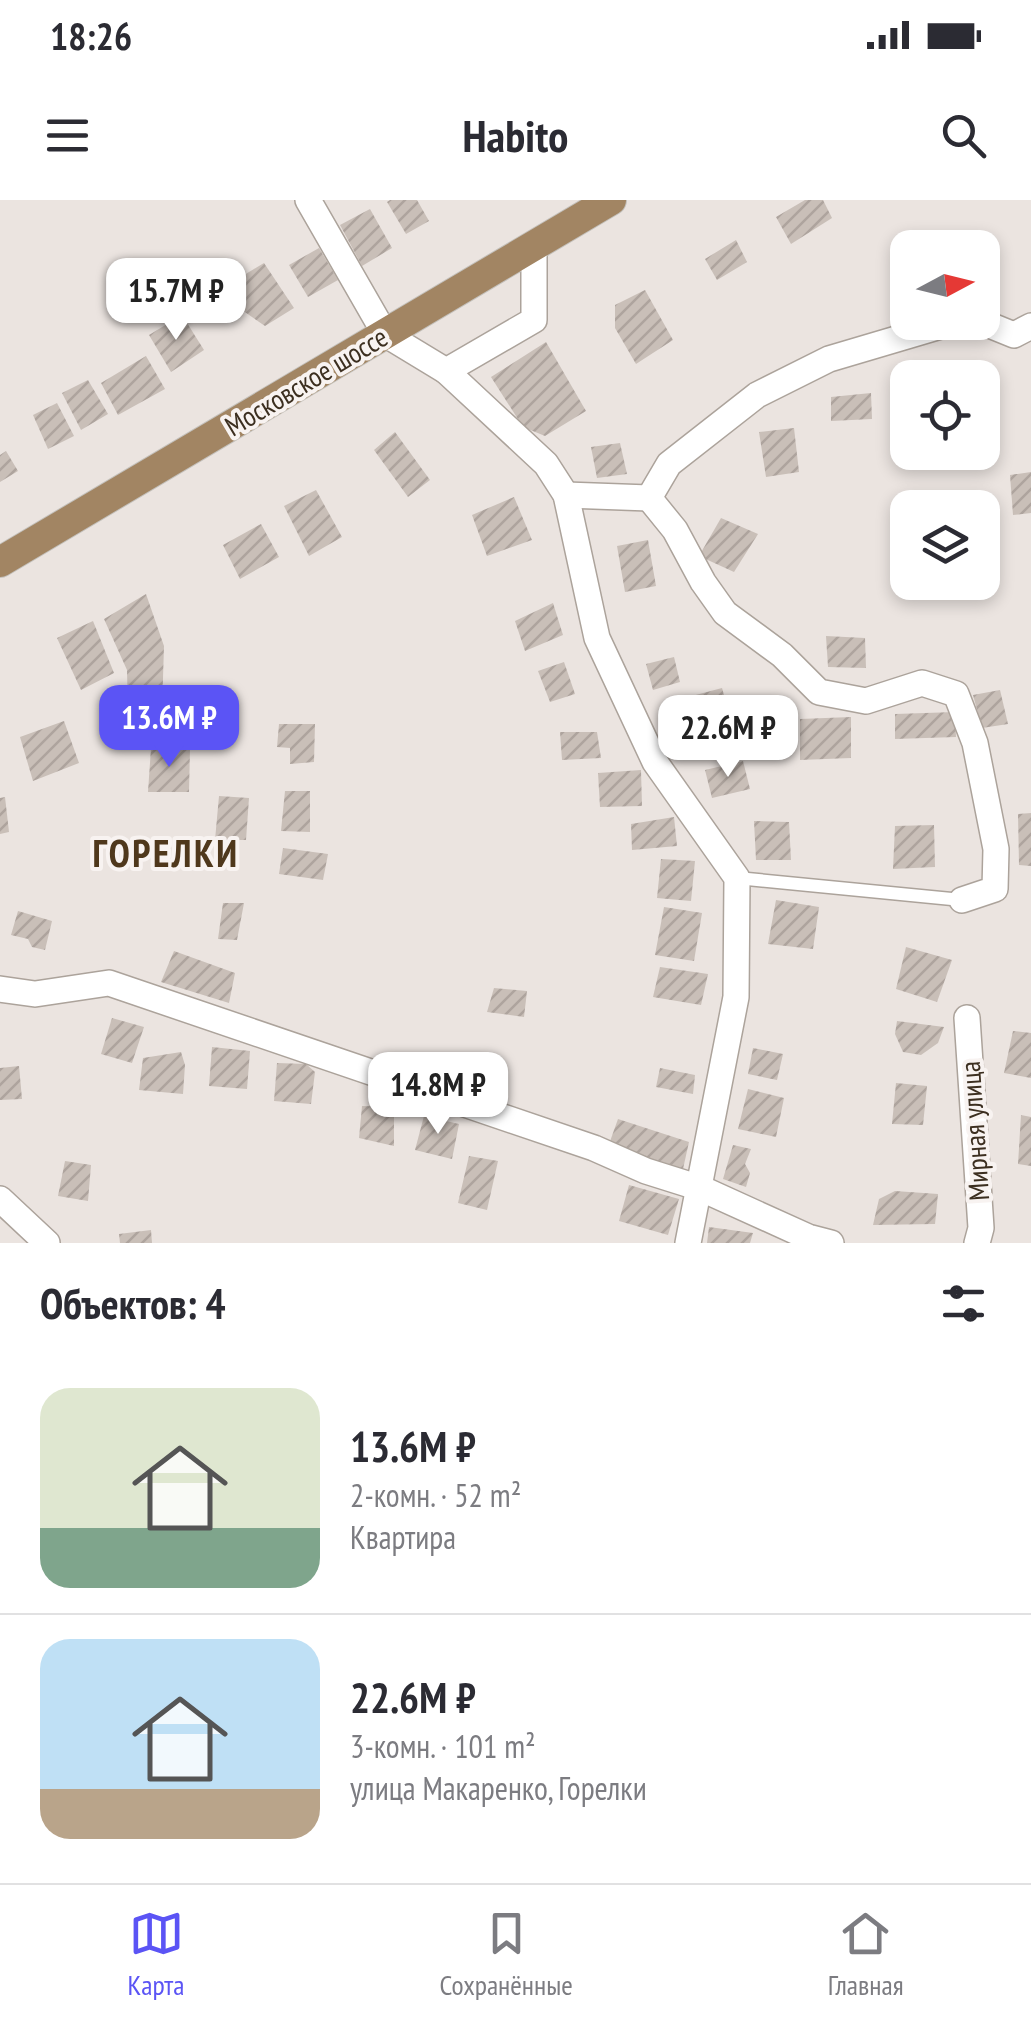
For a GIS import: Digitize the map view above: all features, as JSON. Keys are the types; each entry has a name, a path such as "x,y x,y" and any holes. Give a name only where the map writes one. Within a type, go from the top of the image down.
{"main road":[{"name":"Московское шоссе","path":"0,562 611,200"}],"street":[{"path":"308,200 385,334 446,371 546,464 566,495 597,638 655,762 738,878 736,998 688,1243"},
{"path":"446,371 534,320 534,246"},
{"path":"1000,329 1014,335 1031,326"},
{"path":"649,498 669,464 757,395 829,359 893,340"},
{"path":"566,495 649,498 675,530 703,582 725,612 782,654 818,692 866,701 922,683 956,694 975,743 996,849 995,889 962,900"},
{"path":"0,989 35,994 109,983 594,1148 831,1243"},
{"name":"Мирная улица","path":"966,1018 981,1228 977,1243"},
{"path":"0,1199 47,1243"}],"lane":[{"path":"738,878 962,900"}],"building":[{"path":"417,200 429,221 406,234 387,202"},
{"path":"805,200 823,200 832,218 791,244 776,217"},
{"path":"370,209 392,248 362,266 340,225"},
{"path":"736,240 747,262 717,280 705,259"},
{"path":"319,248 338,280 308,297 289,265"},
{"path":"264,263 294,308 265,326 239,308 226,286"},
{"path":"645,290 673,340 636,364 615,328 615,305"},
{"path":"182,315 204,350 171,372 149,335"},
{"path":"546,342 586,411 545,436 523,427 491,377"},
{"path":"146,356 165,389 118,415 101,383"},
{"path":"88,380 108,414 81,430 62,393"},
{"path":"871,393 872,419 831,421 831,397"},
{"path":"57,403 74,436 48,449 33,415"},
{"path":"794,428 799,472 766,477 759,432"},
{"path":"395,432 430,480 408,497 374,450"},
{"path":"620,443 627,474 597,478 591,447"},
{"path":"6,451 18,471 0,482 0,455"},
{"path":"1031,472 1031,513 1013,515 1010,475"},
{"path":"316,490 342,537 309,556 284,506"},
{"path":"514,497 532,540 487,556 472,515"},
{"path":"721,518 758,534 734,572 699,556"},
{"path":"261,524 279,557 240,579 223,545"},
{"path":"648,540 656,586 625,592 617,546"},
{"path":"146,594 164,646 162,710 128,714 127,670 104,619"},
{"path":"553,603 563,635 525,651 515,621"},
{"path":"93,621 114,673 81,690 57,638"},
{"path":"826,636 865,638 866,668 828,667"},
{"path":"674,657 680,682 653,690 646,664"},
{"path":"564,662 575,694 550,702 538,671"},
{"path":"722,688 735,733 703,741 692,696"},
{"path":"1000,690 1008,724 982,728 973,695"},
{"path":"955,712 956,737 895,739 895,714"},
{"path":"851,717 851,758 800,760 800,719"},
{"path":"64,721 79,763 33,781 20,737"},
{"path":"279,724 315,724 314,762 290,764 290,748 277,747"},
{"path":"560,732 597,732 601,758 562,760"},
{"path":"151,748 190,749 189,792 148,792"},
{"path":"743,761 750,789 712,798 705,770"},
{"path":"641,770 642,806 600,807 598,773"},
{"path":"285,791 310,791 310,832 281,831"},
{"path":"219,796 249,798 246,840 215,840"},
{"path":"5,797 9,832 0,834 0,798"},
{"path":"1031,813 1031,866 1019,865 1018,814"},
{"path":"674,817 677,846 632,850 631,824"},
{"path":"754,821 789,822 791,860 756,860"},
{"path":"934,825 935,867 893,869 895,826"},
{"path":"283,848 328,854 323,880 279,874"},
{"path":"661,859 695,861 691,901 657,898"},
{"path":"776,900 819,907 813,949 768,944"},
{"path":"223,903 244,903 237,940 218,939"},
{"path":"664,907 702,913 694,961 655,955"},
{"path":"18,911 52,921 45,950 32,947 28,939 11,935"},
{"path":"906,947 952,960 937,1002 896,989"},
{"path":"174,951 235,973 229,1003 161,982"},
{"path":"660,967 708,974 701,1005 653,997"},
{"path":"494,988 527,991 524,1017 487,1012"},
{"path":"112,1018 144,1027 132,1063 101,1054"},
{"path":"897,1021 944,1027 938,1043 921,1055 903,1052 895,1034"},
{"path":"1013,1031 1031,1033 1031,1078 1004,1073"},
{"path":"212,1047 250,1051 247,1089 209,1086"},
{"path":"753,1048 783,1054 777,1080 748,1074"},
{"path":"181,1052 185,1065 183,1094 139,1090 143,1058"},
{"path":"277,1063 306,1064 315,1072 311,1104 274,1101"},
{"path":"19,1066 22,1099 0,1100 0,1068"},
{"path":"660,1068 695,1075 693,1094 656,1087"},
{"path":"896,1083 927,1086 923,1125 892,1124"},
{"path":"748,1089 784,1098 776,1137 738,1129"},
{"path":"362,1106 394,1107 394,1146 359,1138"},
{"path":"1021,1115 1031,1117 1031,1166 1018,1164"},
{"path":"424,1116 459,1124 452,1159 415,1150"},
{"path":"618,1119 689,1142 683,1169 608,1147"},
{"path":"733,1145 751,1149 745,1164 750,1173 746,1187 723,1179"},
{"path":"469,1156 498,1161 487,1210 458,1203"},
{"path":"65,1161 91,1165 88,1201 58,1196"},
{"path":"629,1185 679,1199 668,1235 619,1221"},
{"path":"895,1191 938,1194 935,1224 873,1225 879,1199"},
{"path":"709,1227 753,1233 750,1243 707,1243"},
{"path":"151,1230 152,1243 120,1243 119,1234"}],"district":[{"name":"ГОРЕЛКИ","path":"166,852"}]}
